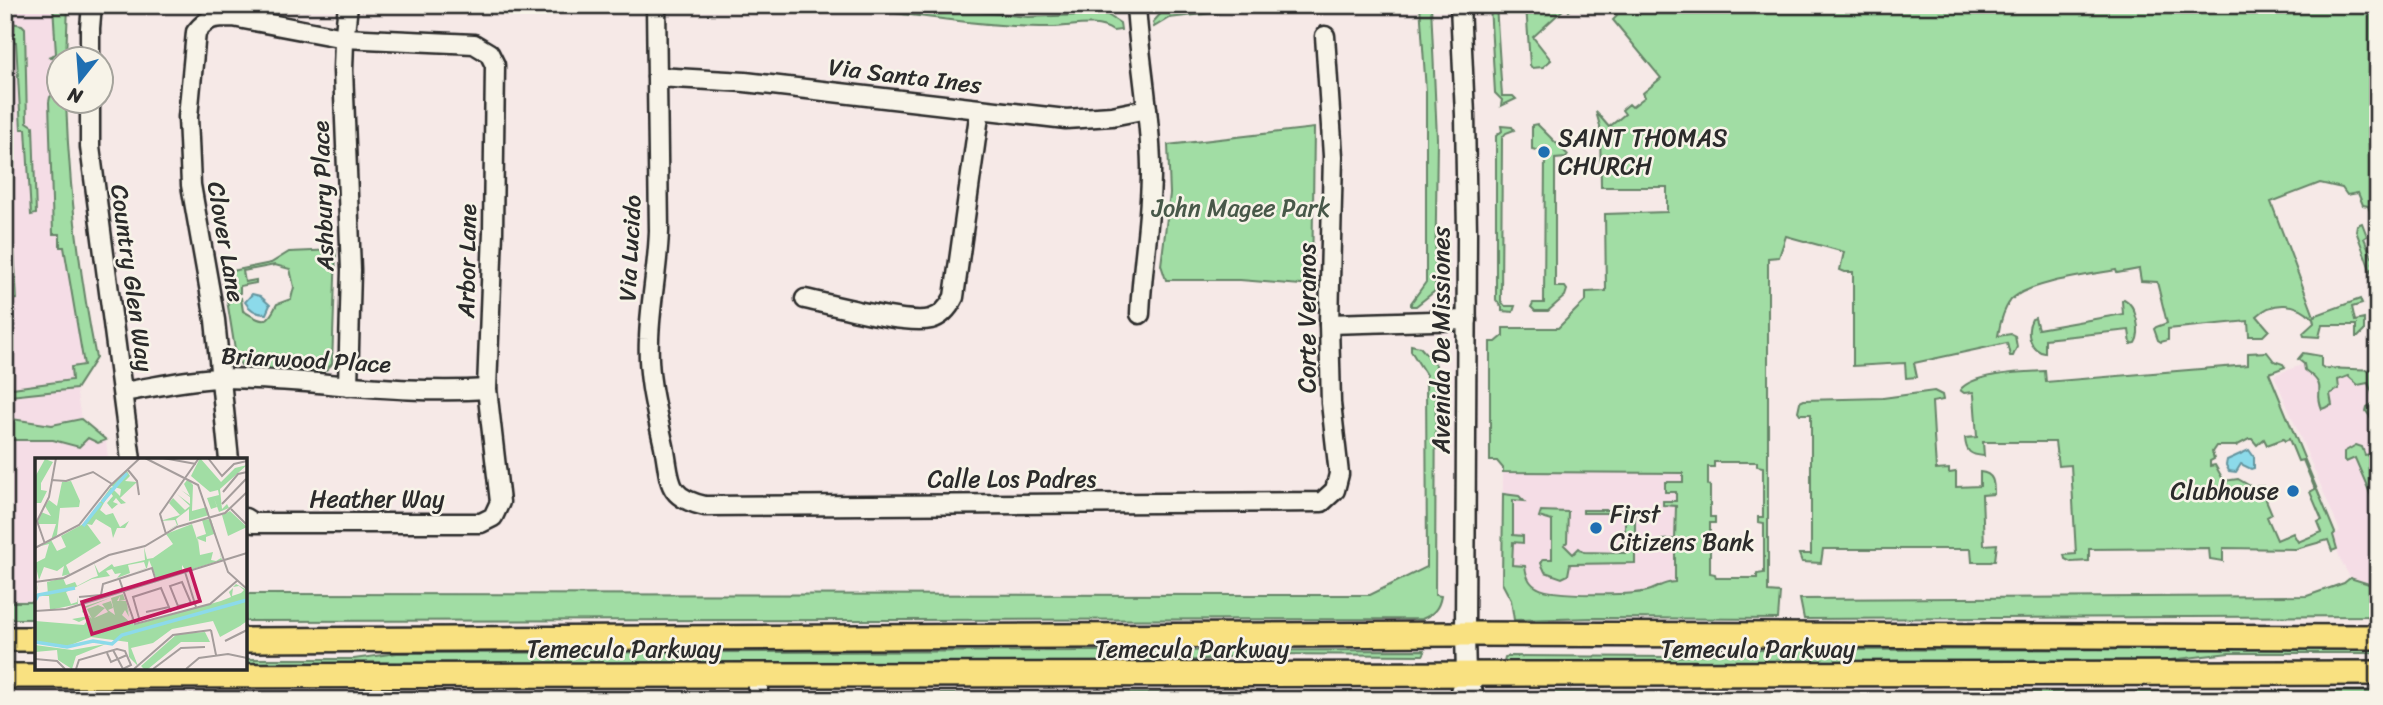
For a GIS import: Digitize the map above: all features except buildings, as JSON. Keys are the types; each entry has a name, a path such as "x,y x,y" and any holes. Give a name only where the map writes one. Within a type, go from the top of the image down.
{"main road":[{"name":"Temecula Parkway","path":"247,640 1465,634 2378,637"},
{"path":"5,639 35,639"},
{"name":"Temecula Parkway","path":"5,676 128,673 758,676 2378,673"}],"street":[{"path":"90,46 93,5"},
{"name":"Ashbury Place","path":"348,5 343,70 351,270 348,386"},
{"name":"Via Lucido","path":"656,5 659,242 649,337 649,366 654,405 674,491"},
{"path":"1136,5 1151,162 1151,214 1141,274 1140,314"},
{"name":"Avenida De Missiones","path":"1460,5 1465,115 1467,320 1465,634 1466,675 1476,700"},
{"name":"Clover Lane","path":"229,458 215,320 191,185 188,117 196,32 214,17 233,17 344,38"},
{"name":"Corte Veranos","path":"1325,36 1333,156 1329,324 1331,402 1339,474"},
{"name":"Arbor Lane","path":"344,38 474,44 489,53 495,65 493,232 487,389 500,502"},
{"name":"Via Santa Ines","path":"657,77 745,82 1066,119 1112,116 1147,109"},
{"path":"805,299 914,321 933,319 947,310 954,297 981,108"},
{"name":"Country Glen Way","path":"90,116 90,147 131,458"},
{"path":"1329,324 1467,320"},
{"name":"Briarwood Place","path":"123,392 222,378 456,391 487,389"},
{"name":"Calle Los Padres","path":"674,491 686,502 705,506 1307,503 1322,502 1335,490 1339,474"},
{"name":"Heather Way","path":"247,519 253,523 481,523 493,517 500,502"},
{"name":"Avenida De Missiones","path":"1457,700 1466,675"},
{"path":"758,676 758,700"}],"shaded area":[{"path":"5,5 68,5 66,46 46,46 46,116 67,116 76,241 96,358 76,389 81,419 106,440 108,458 35,458 35,619 5,619"},
{"path":"2304,364 2317,372 2378,376 2378,592 2344,583 2350,577 2340,559 2333,535 2340,531 2274,375"},
{"path":"1503,472 1683,472 1683,590 1513,606 1502,583"}],"green space":[{"path":"5,5 9,10 11,23 25,28 27,122 33,126 36,214 31,215 26,129 21,129 16,42 10,42 10,26 5,26"},
{"path":"53,5 68,5 66,46 56,46"},
{"path":"832,5 911,5 1028,17 1106,14 1120,23 1121,30 1113,31 1091,24 1051,27 997,25"},
{"path":"1192,5 1282,5 1169,18 1154,27 1153,22 1165,9"},
{"path":"1420,5 1431,5 1437,138 1435,291 1416,306 1411,306 1426,282 1426,91"},
{"path":"1490,5 1496,5 1502,96 1513,96 1516,99 1501,106 1502,100 1495,93"},
{"path":"1526,5 1575,5 1569,11 1566,7 1533,37 1551,60 1543,67 1532,68 1530,65"},
{"path":"1608,5 2378,5 2378,216 2373,218 2358,193 2347,195 2342,188 2320,183 2271,202 2314,316 2360,299 2362,304 2352,307 2355,321 2364,319 2364,331 2356,337 2356,325 2322,325 2319,337 2304,336 2303,333 2314,323 2313,318 2292,306 2278,305 2257,316 2269,330 2263,336 2249,336 2248,321 2168,329 2168,340 2161,342 2154,329 2167,323 2157,282 2141,281 2139,269 2117,273 2116,270 2031,288 2011,300 2002,317 1998,336 2015,336 2017,347 2013,356 2010,356 2007,343 1914,363 1917,377 1906,378 1905,363 1853,366 1853,272 1840,270 1844,252 1786,236 1779,257 1768,258 1768,592 1780,593 1778,619 1514,620 1511,600 1502,583 1503,494 1519,496 1524,501 1513,500 1513,535 1523,536 1523,543 1513,542 1512,565 1525,566 1528,579 1538,588 1559,593 1612,594 1642,592 1675,582 1675,547 1663,547 1663,540 1675,539 1676,506 1663,505 1663,501 1676,501 1676,492 1665,492 1665,482 1683,482 1683,473 1503,472 1497,461 1490,461 1490,342 1496,342 1503,336 1503,328 1558,328 1586,300 1586,292 1606,291 1605,214 1667,212 1667,187 1601,187 1600,126 1596,112 1609,127 1625,114 1622,110 1629,104 1632,107 1645,97 1643,93 1661,78 1613,20 1617,16","holes":["1714,462 1757,462 1757,466 1763,467 1763,517 1758,517 1758,522 1764,523 1764,573 1757,574 1757,578 1716,578 1715,574 1710,573 1710,523 1715,523 1715,517 1710,517 1708,467 1714,467"]},
{"path":"49,116 67,116 76,230 96,358 76,389 10,396 7,395 5,377 11,378 12,388 72,380 71,367 84,365 64,247 60,247 60,234 53,234"},
{"path":"1537,124 1568,155 1566,158 1555,159 1555,287 1565,287 1567,290 1565,296 1548,311 1535,311 1531,307 1533,303 1544,303 1545,152 1532,149 1532,125"},
{"path":"1501,126 1512,127 1514,130 1502,138 1501,301 1505,306 1515,306 1513,312 1502,311 1496,300 1496,136 1502,131"},
{"name":"John Magee Park","path":"1314,128 1312,286 1240,280 1166,280 1161,265 1170,194 1168,145"},
{"path":"2362,223 2367,236 2364,238 2372,257 2377,255 2378,261 2373,263 2378,275 2378,291 2356,231 2357,225"},
{"path":"14,250 17,299 5,300 5,251"},
{"path":"336,250 332,364 321,371 241,365 236,356 227,300 241,298 243,311 263,320 270,316 277,304 291,299 294,287 290,269 275,265 243,271 245,282 256,280 256,283 240,286 240,293 226,295 222,273 271,263 289,252"},
{"path":"2124,299 2132,307 2137,319 2135,343 2131,344 2129,330 2045,339 2045,353 2032,345 2029,330 2032,319 2035,318 2038,329 2123,314"},
{"path":"1411,345 1420,347 1436,365 1435,595 1441,596 1435,610 1422,619 247,621 247,594 1370,595 1427,567 1426,375 1411,351"},
{"path":"2267,352 2274,361 2285,367 2269,373 2335,533 2333,535 2337,549 2332,551 2328,540 2296,549 2223,548 2223,561 2210,559 2209,548 2089,549 2089,561 2071,562 2065,559 2064,555 2076,554 2071,465 2058,466 2055,442 1983,442 1984,456 1972,454 1966,447 1965,438 1977,437 1974,395 1973,392 1964,393 1960,390 1976,380 2000,374 2045,371 2046,382 2248,365 2248,353","holes":["2252,439 2257,445 2264,439 2267,445 2289,439 2298,461 2303,460 2315,489 2310,492 2322,520 2318,522 2322,532 2298,542 2293,533 2277,540 2267,517 2272,514 2263,486 2252,487 2238,479 2224,481 2215,465 2210,466 2210,461 2214,459 2212,452 2216,446 2236,446"]},
{"path":"2303,353 2321,356 2321,366 2324,368 2378,370 2378,420 2371,418 2366,411 2367,407 2376,402 2368,383 2358,385 2348,376 2338,380 2339,389 2330,394 2332,405 2322,409 2319,385 2298,359"},
{"path":"1934,391 1942,395 1943,400 1932,402 1936,470 1949,469 1949,473 1956,472 1956,487 1980,486 1980,472 1991,476 1994,494 1982,495 1984,545 1997,544 1995,560 1972,562 1971,549 1823,549 1821,563 1802,562 1799,554 1811,554 1811,414 1800,414 1800,402 1883,398"},
{"path":"5,418 52,425 81,419 106,440 98,443 88,438 79,447 53,440 9,440 5,436"},
{"path":"2356,445 2362,447 2365,455 2377,453 2378,512 2355,458 2346,462 2344,460 2344,452"},
{"path":"1583,510 1635,510 1635,563 1570,564 1568,575 1562,578 1545,572 1541,563 1543,559 1552,559 1552,521 1539,517 1541,511 1568,512 1567,542 1564,545 1573,554 1579,548 1584,552 1625,553 1625,513 1583,513"},
{"path":"2350,578 2378,584 2378,616 1804,619 1800,599 2307,596 2344,583"},
{"path":"5,602 35,602 35,619 5,619"},
{"path":"2378,649 2378,653 2229,653 2162,661 1504,661 1505,657 1510,656 1673,657 1755,650"},
{"path":"1425,652 1423,655 1257,654 1175,662 247,663 247,659 354,659 397,653"},
{"path":"2378,691 2378,700 1697,700 1697,697 1737,693"},
{"path":"1421,692 1423,700 895,700 933,694"},
{"path":"1513,692 1612,693 1646,700 1512,700"},
{"path":"724,694 735,700 467,700 486,696"},
{"path":"177,695 260,696 276,700 167,700"}],"water":[{"path":"252,294 260,296 270,305 266,314 256,312 247,305 245,302"},
{"path":"2249,450 2254,457 2254,468 2241,464 2236,472 2229,471 2227,460"}],"place":[{"name":"SAINT THOMAS CHURCH","path":"1544,152"},
{"name":"Clubhouse","path":"2293,491"},
{"name":"First Citizens Bank","path":"1596,528"}]}
